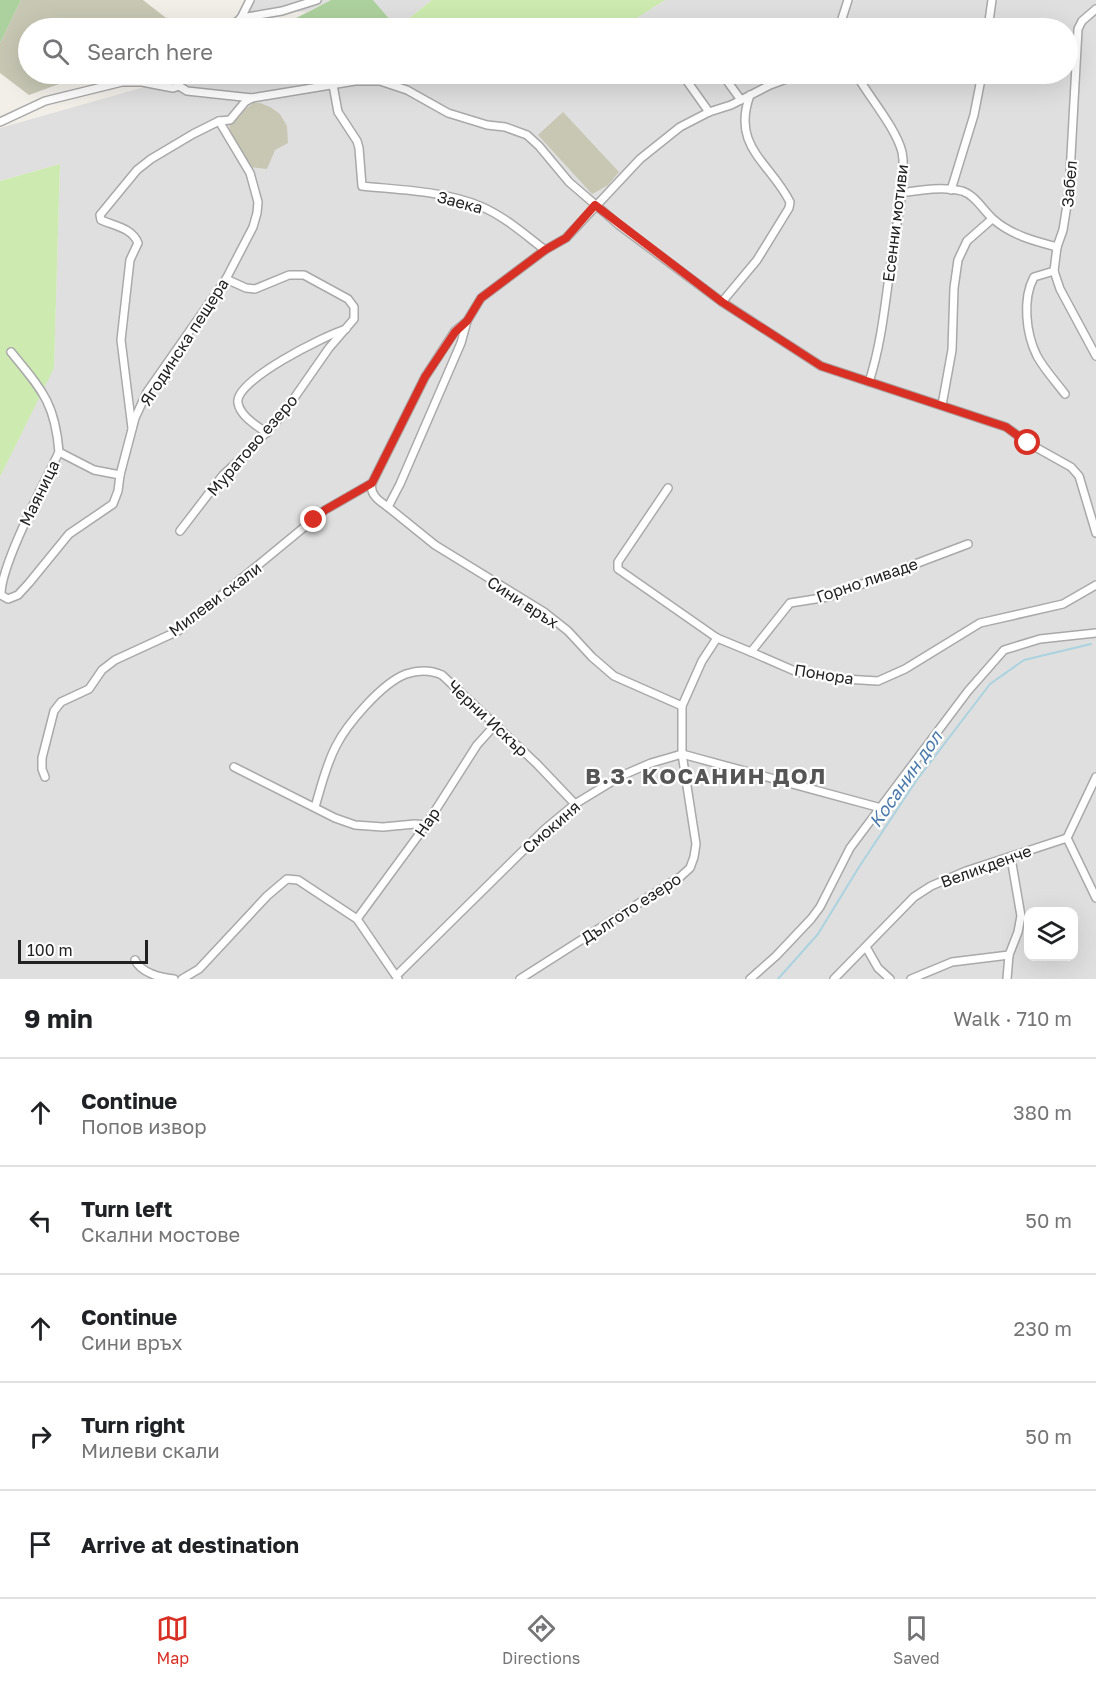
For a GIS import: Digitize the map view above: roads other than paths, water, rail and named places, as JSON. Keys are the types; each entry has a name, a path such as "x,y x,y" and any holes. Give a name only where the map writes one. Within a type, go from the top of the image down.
{"street":[{"path":"241,18 250,0"},
{"path":"241,18 282,11 317,0"},
{"path":"842,18 848,0"},
{"path":"989,18 992,0"},
{"name":"Забел","path":"1078,29 1082,21 1096,9"},
{"path":"0,122 45,101 114,84"},
{"path":"152,84 173,88 179,86 196,93 252,98 338,84"},
{"path":"389,84 408,90 448,113 479,123 505,127 527,135 569,182 595,205 722,302 821,366 1006,427 1028,443 1071,467 1079,476 1096,533"},
{"path":"689,84 710,112"},
{"path":"729,84 741,100"},
{"path":"388,507 461,343 467,321 481,298 545,250 566,238 640,159 680,128 710,112 776,84"},
{"name":"Есенни мотиви","path":"862,84 898,141 903,160 901,193 882,323 869,382"},
{"path":"951,190 974,115 980,84"},
{"name":"Забел","path":"1075,84 1069,192 1054,271 1060,289 1096,356"},
{"name":"Заека","path":"333,85 338,112 357,141 362,186 426,193 479,205 506,220 545,250"},
{"path":"722,302 757,260 789,208 790,202 747,140 744,124 745,109 750,95"},
{"path":"132,428 121,340 130,260 138,243 129,231 101,220 100,215 137,170 151,159 219,121 230,120 245,102 252,98"},
{"name":"Ягодинска пещера","path":"8,599 18,595 69,534 113,504 132,428 147,392 226,279 253,227 258,202 250,173 219,121"},
{"path":"901,193 951,190 970,195 992,219 1006,230 1030,240 1057,247"},
{"path":"942,405 952,350 954,288 958,260 967,241 992,219"},
{"path":"1054,271 1034,277 1029,292 1027,315 1037,356 1065,394"},
{"path":"226,279 246,288 255,289 289,275 299,274 348,298 354,307 354,319 346,329 319,339 269,368 239,394 238,403 250,421 267,433"},
{"path":"372,483 425,377 455,332 467,321"},
{"name":"Муратово езеро","path":"180,531 223,475 267,433 283,414 329,348 346,329"},
{"name":"Маяница","path":"8,599 1,595 2,576 18,536 59,452 52,408 40,388 11,352"},
{"name":"Маяница","path":"59,452 94,470 120,476"},
{"name":"Сини връх","path":"372,483 371,491 388,507 435,544 544,612 568,631 592,657 614,676 682,706"},
{"name":"Милеви скали","path":"45,777 42,758 57,706 89,689 102,670 115,660 178,631 325,510 372,483"},
{"name":"Понора","path":"668,488 617,566 717,638 797,672 878,681 904,669 980,623 1063,604 1096,585"},
{"name":"Горно ливаде","path":"751,652 790,603 828,597 968,544"},
{"path":"750,979 776,956 811,919 820,907 850,848 968,691 1004,650 1040,639 1096,633"},
{"name":"Дългото езеро","path":"520,979 660,892 690,868 696,850 696,831 682,754 682,706 702,661 717,638"},
{"name":"Черни Искър","path":"315,807 327,768 345,730 383,690 406,675 433,671 442,675 575,804"},
{"name":"Нар","path":"357,919 426,825 477,745 495,725"},
{"path":"682,754 881,808"},
{"name":"Смокиня","path":"398,977 545,829 575,804 621,776 651,763 682,754"},
{"path":"234,767 335,818 355,825 383,827 426,825"},
{"path":"1096,777 1067,838 1096,898"},
{"name":"Великденче","path":"834,979 914,897 930,886 966,871 1067,838"},
{"path":"1007,979 1009,955 1018,932 1021,916 1011,858"},
{"path":"182,979 199,969 267,896 287,879 298,880 357,919 398,977"},
{"path":"866,947 878,968 890,979"},
{"path":"911,979 952,962 1009,955"},
{"path":"135,960 138,968 164,978 174,979"}],"waterway":[{"name":"Косанин дол","path":"778,979 818,934 916,781 990,684 1024,660 1091,644"}],"district":[{"name":"В.З. КОСАНИН ДОЛ","path":"706,775"}]}
